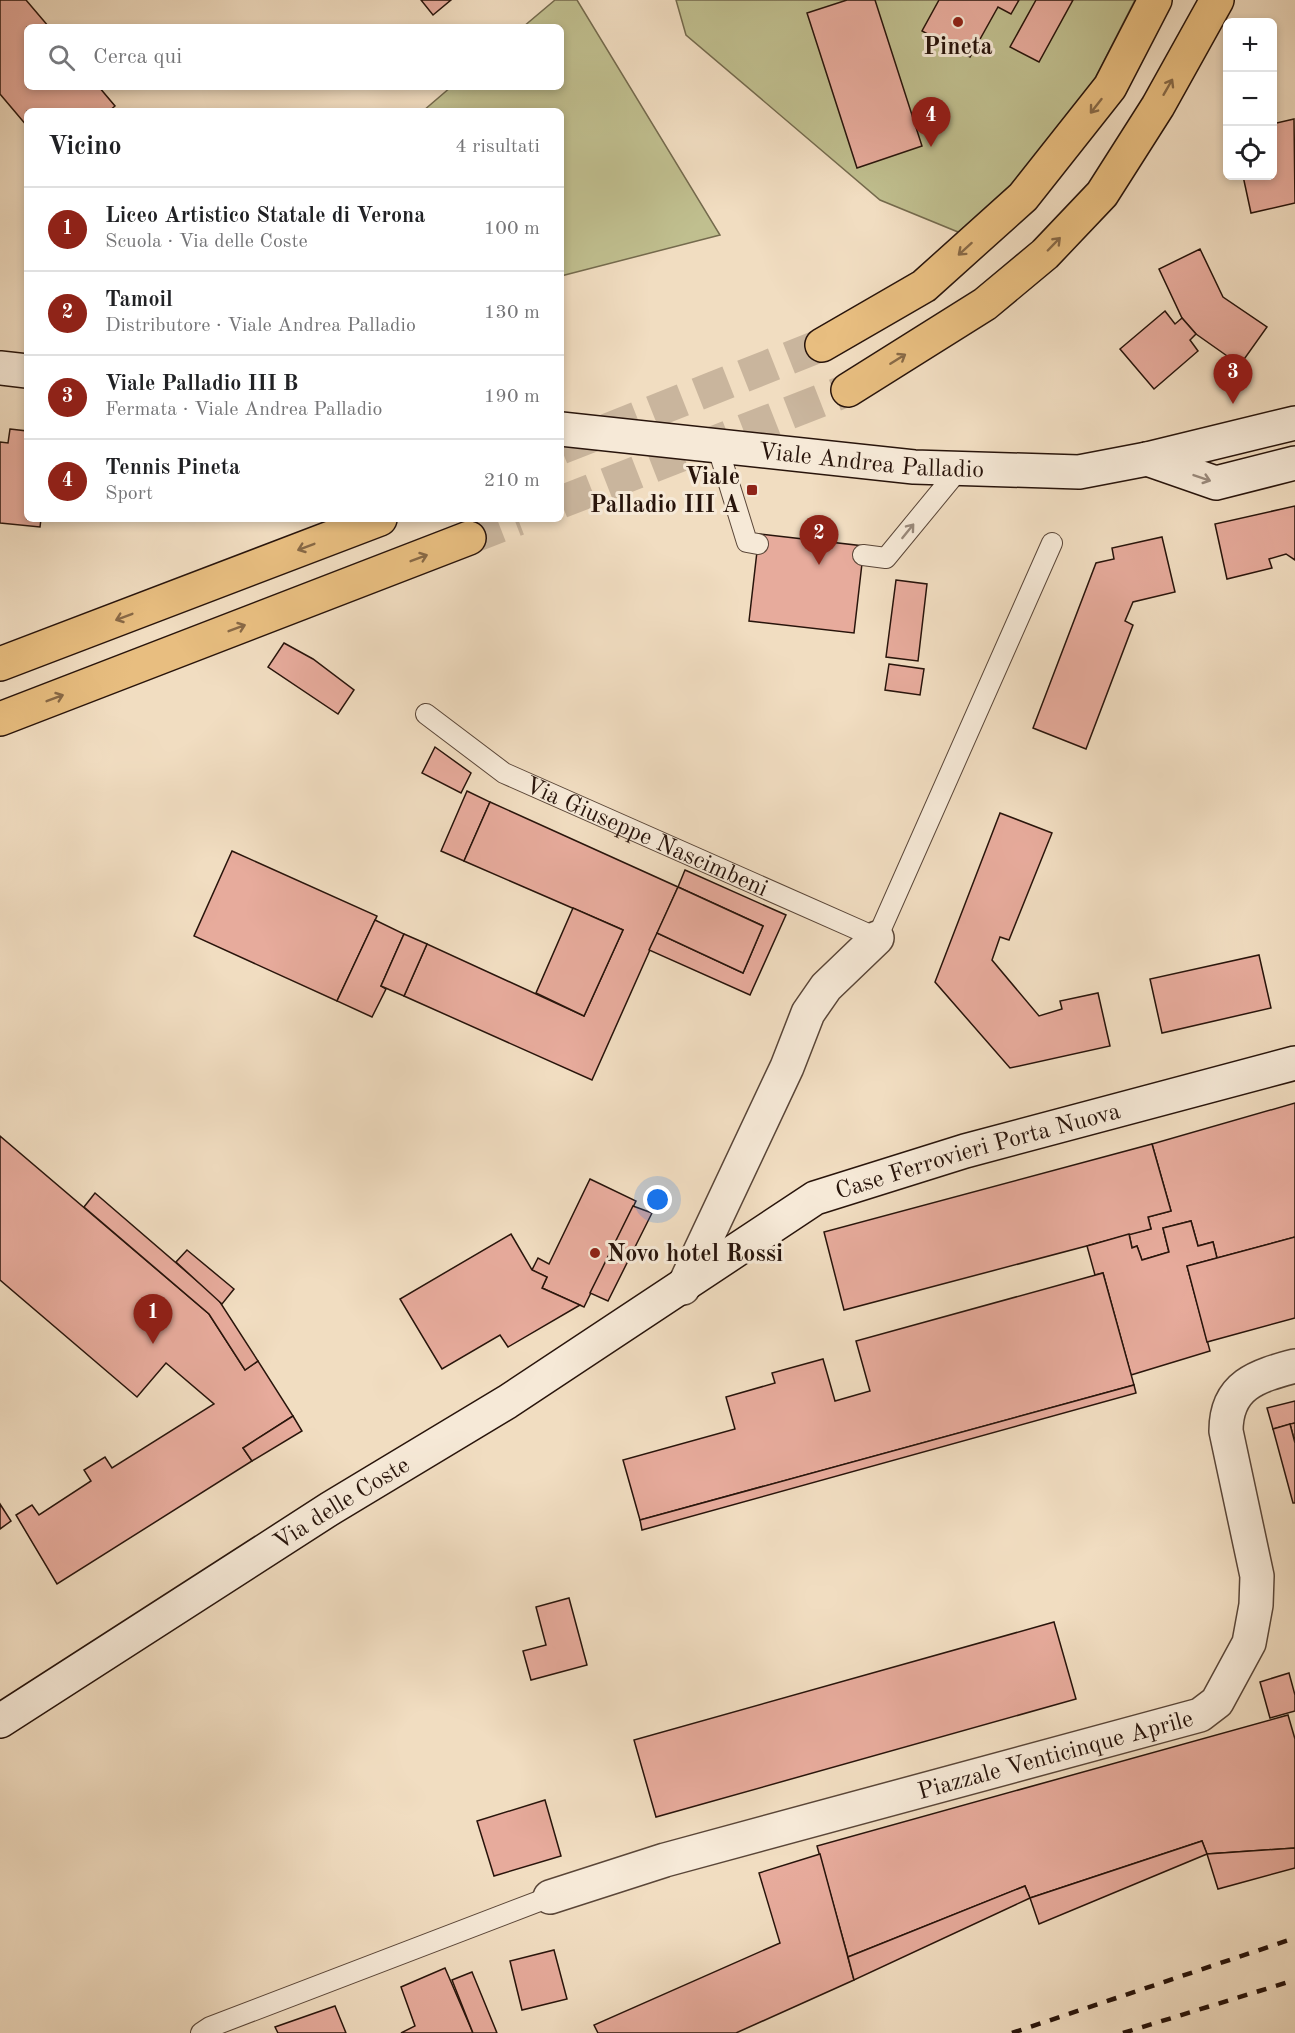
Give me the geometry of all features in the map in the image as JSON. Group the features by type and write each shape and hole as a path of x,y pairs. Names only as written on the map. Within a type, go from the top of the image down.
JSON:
{"highway":[{"path":"822,345 924,286 1023,197 1110,87 1155,0"},
{"path":"848,390 985,304 1045,254 1102,194 1158,106 1217,0"},
{"path":"0,664 372,522"},
{"path":"0,719 469,538"}],"street":[{"path":"0,368 24,371"},
{"name":"Viale Andrea Palladio","path":"564,429 914,467 1079,472 1147,459 1295,423"},
{"path":"1147,459 1216,483 1295,463"},
{"path":"683,1288 787,1066 808,1013 826,987 877,938"},
{"name":"Case Ferrovieri Porta Nuova","path":"683,1288 815,1198 965,1151 1295,1063"},
{"name":"Via delle Coste","path":"0,1721 331,1508 507,1402 683,1288"},
{"name":"Piazzale Venticinque Aprile","path":"550,1897 665,1860 1200,1714 1217,1702 1249,1644 1257,1605 1257,1576 1226,1431 1226,1413 1242,1386 1260,1375 1295,1366"}],"lane":[{"path":"717,445 747,542 758,544"},
{"path":"863,555 886,558 960,468"},
{"path":"877,938 1052,543"},
{"name":"Via Giuseppe Nascimbeni","path":"426,714 504,773 877,938"},
{"path":"201,2033 210,2027 550,1897"}],"shaded area":[{"path":"555,0 577,0 720,235 564,275 564,108 426,108 448,90 564,90 564,24 527,24"},
{"path":"676,0 1135,0 1086,96 1000,198 963,234 880,200 686,35"}],"building":[{"path":"0,0 26,0 46,24 24,24 24,90 102,90 115,106 113,108 24,108 24,122 0,94"},
{"path":"421,0 451,0 433,15"},
{"path":"847,0 875,0 922,146 857,168 807,13"},
{"name":"Pineta","path":"939,0 1019,0 1011,14 998,7 970,57 922,31"},
{"path":"1036,0 1073,0 1039,62 1010,47"},
{"path":"1294,119 1295,203 1251,213 1244,180 1277,180 1277,123"},
{"path":"1200,249 1223,297 1267,327 1240,365 1196,334 1182,318 1159,269"},
{"path":"1165,311 1175,324 1182,318 1196,334 1190,340 1198,351 1154,389 1120,349"},
{"path":"10,429 24,431 24,522 41,522 40,527 0,523 0,442 8,443"},
{"path":"1295,506 1295,560 1286,554 1269,559 1272,568 1227,579 1215,524"},
{"path":"759,534 864,546 854,633 749,621"},
{"path":"1162,537 1175,592 1133,602 1125,621 1133,625 1086,749 1033,728 1096,563 1114,559 1112,548"},
{"path":"896,580 927,584 918,661 886,657"},
{"path":"284,643 313,659 354,690 338,714 268,667"},
{"path":"889,664 924,669 920,695 885,690"},
{"path":"435,747 471,773 461,793 422,773"},
{"path":"467,791 490,802 464,861 441,851"},
{"path":"490,802 678,887 592,1080 404,996 427,944 584,1016 623,930 464,861"},
{"path":"1000,813 1052,833 1009,940 1000,937 992,960 1039,1016 1062,1009 1060,1001 1098,993 1110,1046 1010,1068 935,982"},
{"path":"232,851 377,916 337,1001 194,936"},
{"path":"685,870 786,915 750,995 649,950 657,933 743,973 763,926 678,887"},
{"path":"678,887 763,926 743,973 657,933"},
{"path":"573,908 623,930 584,1016 536,993"},
{"path":"375,920 404,934 381,986 386,989 372,1017 337,1001"},
{"path":"404,934 427,944 404,996 381,986"},
{"path":"1259,955 1271,1008 1162,1033 1150,979"},
{"path":"1295,1103 1295,1237 1217,1258 1213,1242 1198,1246 1191,1221 1163,1228 1169,1252 1142,1260 1137,1246 1132,1248 1129,1234 1151,1229 1148,1217 1171,1211 1152,1144"},
{"path":"0,1136 209,1314 245,1370 258,1361 293,1416 243,1448 252,1461 57,1584 16,1515 32,1505 39,1515 91,1481 84,1470 105,1457 112,1468 214,1404 166,1363 137,1397 0,1280"},
{"path":"1152,1144 1171,1211 1148,1217 1151,1229 844,1310 824,1232"},
{"path":"590,1179 636,1201 584,1307 542,1288 547,1277 532,1270 538,1258 549,1264"},
{"path":"95,1193 218,1299 258,1361 245,1370 209,1314 84,1207"},
{"path":"633,1206 652,1213 608,1301 590,1293"},
{"path":"1191,1221 1198,1246 1213,1242 1217,1258 1187,1266 1210,1351 1131,1375 1103,1273 1095,1275 1087,1246 1129,1234 1132,1248 1137,1246 1142,1260 1169,1252 1163,1228"},
{"path":"511,1234 532,1270 547,1277 542,1288 580,1305 508,1347 500,1335 442,1369 400,1299"},
{"path":"1295,1237 1295,1318 1207,1342 1187,1266"},
{"path":"187,1250 234,1289 222,1304 176,1262"},
{"path":"1103,1273 1134,1385 640,1520 623,1460 735,1429 726,1397 775,1383 772,1373 823,1359 835,1401 870,1391 856,1341"},
{"path":"1134,1385 1136,1393 642,1530 640,1520"},
{"path":"1295,1401 1295,1423 1273,1429 1267,1408"},
{"path":"293,1416 302,1431 252,1461 243,1448"},
{"path":"1295,1423 1295,1443 1290,1424"},
{"path":"1290,1424 1295,1443 1295,1503 1293,1503 1273,1429"},
{"path":"0,1504 11,1521 0,1529"},
{"path":"569,1598 587,1665 531,1680 523,1651 546,1645 536,1607"},
{"path":"1054,1622 1076,1699 656,1817 634,1740"},
{"path":"1289,1673 1295,1695 1295,1711 1270,1718 1260,1682"},
{"path":"1288,1715 1295,1739 1295,1848 1207,1854 1202,1841 1030,1898 1025,1886 848,1957 817,1846"},
{"path":"545,1800 561,1856 494,1876 477,1821"},
{"path":"1202,1841 1207,1854 1039,1924 1030,1898"},
{"path":"1295,1848 1295,1868 1218,1889 1207,1854"},
{"path":"820,1854 854,1980 736,2033 598,2033 594,2025 780,1943 759,1873"},
{"path":"1025,1886 1030,1898 854,1980 848,1957"},
{"path":"554,1950 567,1999 522,2010 510,1961"},
{"path":"445,1968 473,2033 401,2033 415,2026 401,1987"},
{"path":"472,1972 497,2033 473,2033 452,1980"},
{"path":"335,2006 346,2033 278,2033 275,2027"}],"tunnel":[{"path":"564,447 822,345"},
{"path":"564,501 848,390"},
{"path":"469,538 510,522"}],"railway":[{"path":"1012,2033 1295,1938"},
{"path":"1123,2033 1295,1980"}],"place":[{"name":"Pineta","path":"958,22"},
{"name":"Tennis Pineta","path":"931,147"},
{"name":"Viale Palladio III B","path":"1233,404"},
{"name":"Viale Palladio III A","path":"752,490"},
{"name":"Tamoil","path":"819,565"},
{"name":"Novo hotel Rossi","path":"595,1253"},
{"name":"Liceo Artistico Statale di Verona","path":"153,1344"}]}
